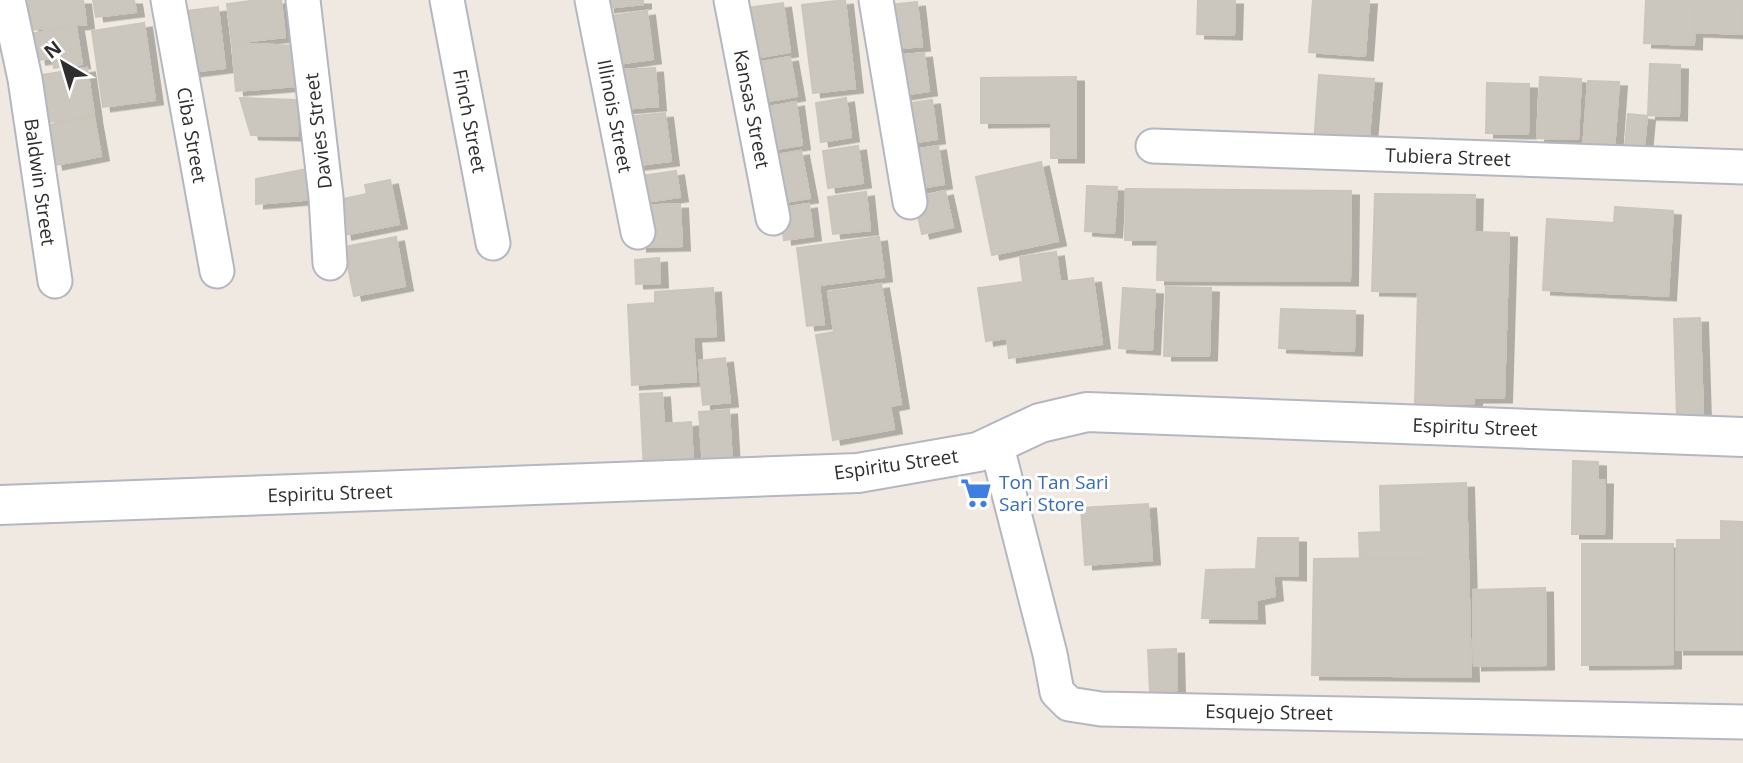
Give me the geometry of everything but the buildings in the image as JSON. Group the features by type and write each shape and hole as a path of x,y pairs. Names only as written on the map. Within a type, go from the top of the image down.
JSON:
{"street":[{"name":"Baldwin Street","path":"8,0 25,79 55,281"},
{"name":"Ciba Street","path":"168,0 217,271"},
{"name":"Davies Street","path":"303,0 326,197 330,263"},
{"name":"Finch Street","path":"447,0 493,243"},
{"name":"Illinois Street","path":"592,0 638,232"},
{"name":"Kansas Street","path":"732,0 773,218"},
{"path":"876,0 910,202"},
{"name":"Tubiera Street","path":"1153,146 1743,167"},
{"name":"Espiritu Street","path":"0,505 858,474 978,452 1041,424 1087,412 1743,437"},
{"name":"Esquejo Street","path":"996,443 1050,654 1057,692 1069,704 1101,709 1743,722"}],"place":[{"name":"Ton Tan Sari Sari Store","path":"976,493"}]}
